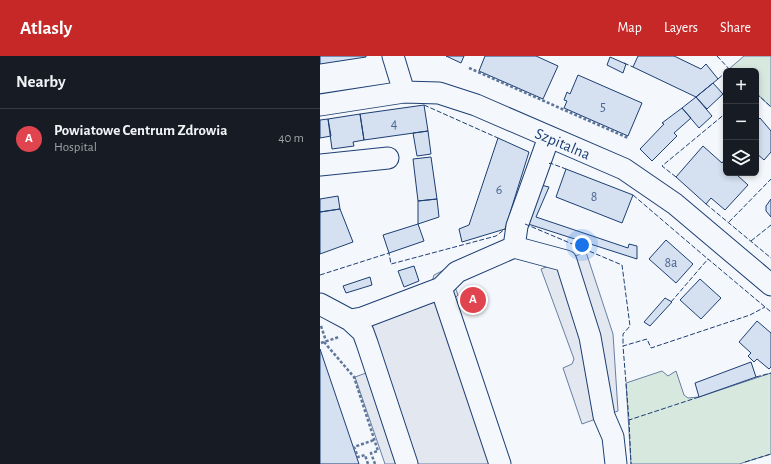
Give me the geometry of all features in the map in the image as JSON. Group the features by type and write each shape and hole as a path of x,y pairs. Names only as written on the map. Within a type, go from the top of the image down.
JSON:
{"street":[{"path":"393,56 404,92"},
{"name":"Szpitalna","path":"320,105 404,92 439,93 457,98 624,169 674,204 771,285"},
{"path":"514,248 517,226 549,137"},
{"path":"320,165 388,158"},
{"path":"350,320 362,318 441,288 457,272 514,248 566,261 590,337 604,416 613,437 616,464"},
{"path":"441,288 500,464"},
{"path":"320,304 350,320 363,332 407,464"}],"path":[{"path":"469,68 628,138"},
{"path":"320,325 325,341 354,377 378,451 371,453 375,464"},
{"path":"368,464 365,455 358,457 354,447 374,440"}],"shaded area":[{"path":"744,56 771,56 771,107 759,96 759,68 730,68"},
{"path":"586,252 613,334 618,411 582,424 563,368 572,364 574,359 541,269"},
{"path":"448,268 458,295 454,299 509,464 385,464 355,377 369,372 355,310 432,282 434,275"},
{"path":"662,371 668,376 676,371 684,395 688,398 699,397 771,373 771,454 739,464 631,464 626,383"}],"building":[{"path":"320,56 366,56 366,57 320,64"},
{"path":"446,56 464,56 461,63"},
{"path":"485,56 536,56 558,66 543,99 479,71"},
{"path":"638,56 674,56 701,69 706,64 718,79 696,97 633,67"},
{"path":"610,57 626,64 623,73 607,65"},
{"path":"578,75 642,103 628,136 564,108 567,101 564,100 567,92 570,94"},
{"path":"713,83 723,94 707,109 696,97"},
{"path":"696,97 712,116 699,128 682,108"},
{"path":"424,105 428,131 364,140 360,114"},
{"path":"682,108 691,118 674,133 677,136 652,161 640,149 664,124 662,123"},
{"path":"360,114 364,140 353,142 354,146 332,149 328,119"},
{"path":"760,118 771,131 771,152 764,160 759,156"},
{"path":"328,119 331,136 320,138 320,120"},
{"path":"428,131 431,154 417,156 413,133"},
{"path":"498,138 529,152 505,229 462,242 459,229 469,225"},
{"path":"703,146 722,163 723,162 723,176 738,176 748,185 725,210 711,198 706,204 676,177"},
{"path":"431,157 437,199 418,201 413,159"},
{"path":"566,169 633,195 622,223 556,197"},
{"path":"541,185 549,187 536,217 628,248 629,244 637,246 637,259 525,223"},
{"path":"338,196 340,209 320,212 320,199"},
{"path":"437,199 439,217 418,224 418,201"},
{"path":"771,199 771,217 766,211 766,206"},
{"path":"340,209 353,242 320,254 320,212"},
{"path":"418,224 424,241 389,253 383,235"},
{"path":"666,240 693,264 676,283 649,259"},
{"path":"414,266 419,281 404,287 398,271"},
{"path":"370,277 372,285 346,293 343,286"},
{"path":"700,279 721,298 701,319 680,300"},
{"path":"665,298 672,302 650,326 644,322"},
{"path":"757,321 771,333 771,367 769,369 757,359 754,362 748,356 751,353 739,342"},
{"path":"320,349 359,464 320,464"},
{"path":"751,362 756,377 699,397 695,383"}],"fence":[{"path":"717,56 728,68"},
{"path":"624,63 633,67"},
{"path":"718,79 723,75"},
{"path":"759,96 771,107"},
{"path":"424,105 498,138"},
{"path":"676,177 662,166 723,115"},
{"path":"549,164 550,163 566,169"},
{"path":"729,222 771,179"},
{"path":"633,195 709,260"},
{"path":"706,204 771,258"},
{"path":"525,224 622,265 630,326 623,334 623,346"},
{"path":"751,241 771,225"},
{"path":"320,275 389,253 391,264 496,236 505,229"},
{"path":"671,302 708,259 771,312"},
{"path":"699,397 629,420 623,346 647,339 651,348 750,315 765,307"},
{"path":"756,377 771,373"},
{"path":"629,420 631,464"},
{"path":"745,462 771,454"}],"place":[{"name":"Powiatowe Centrum Zdrowia","path":"473,300"}]}
